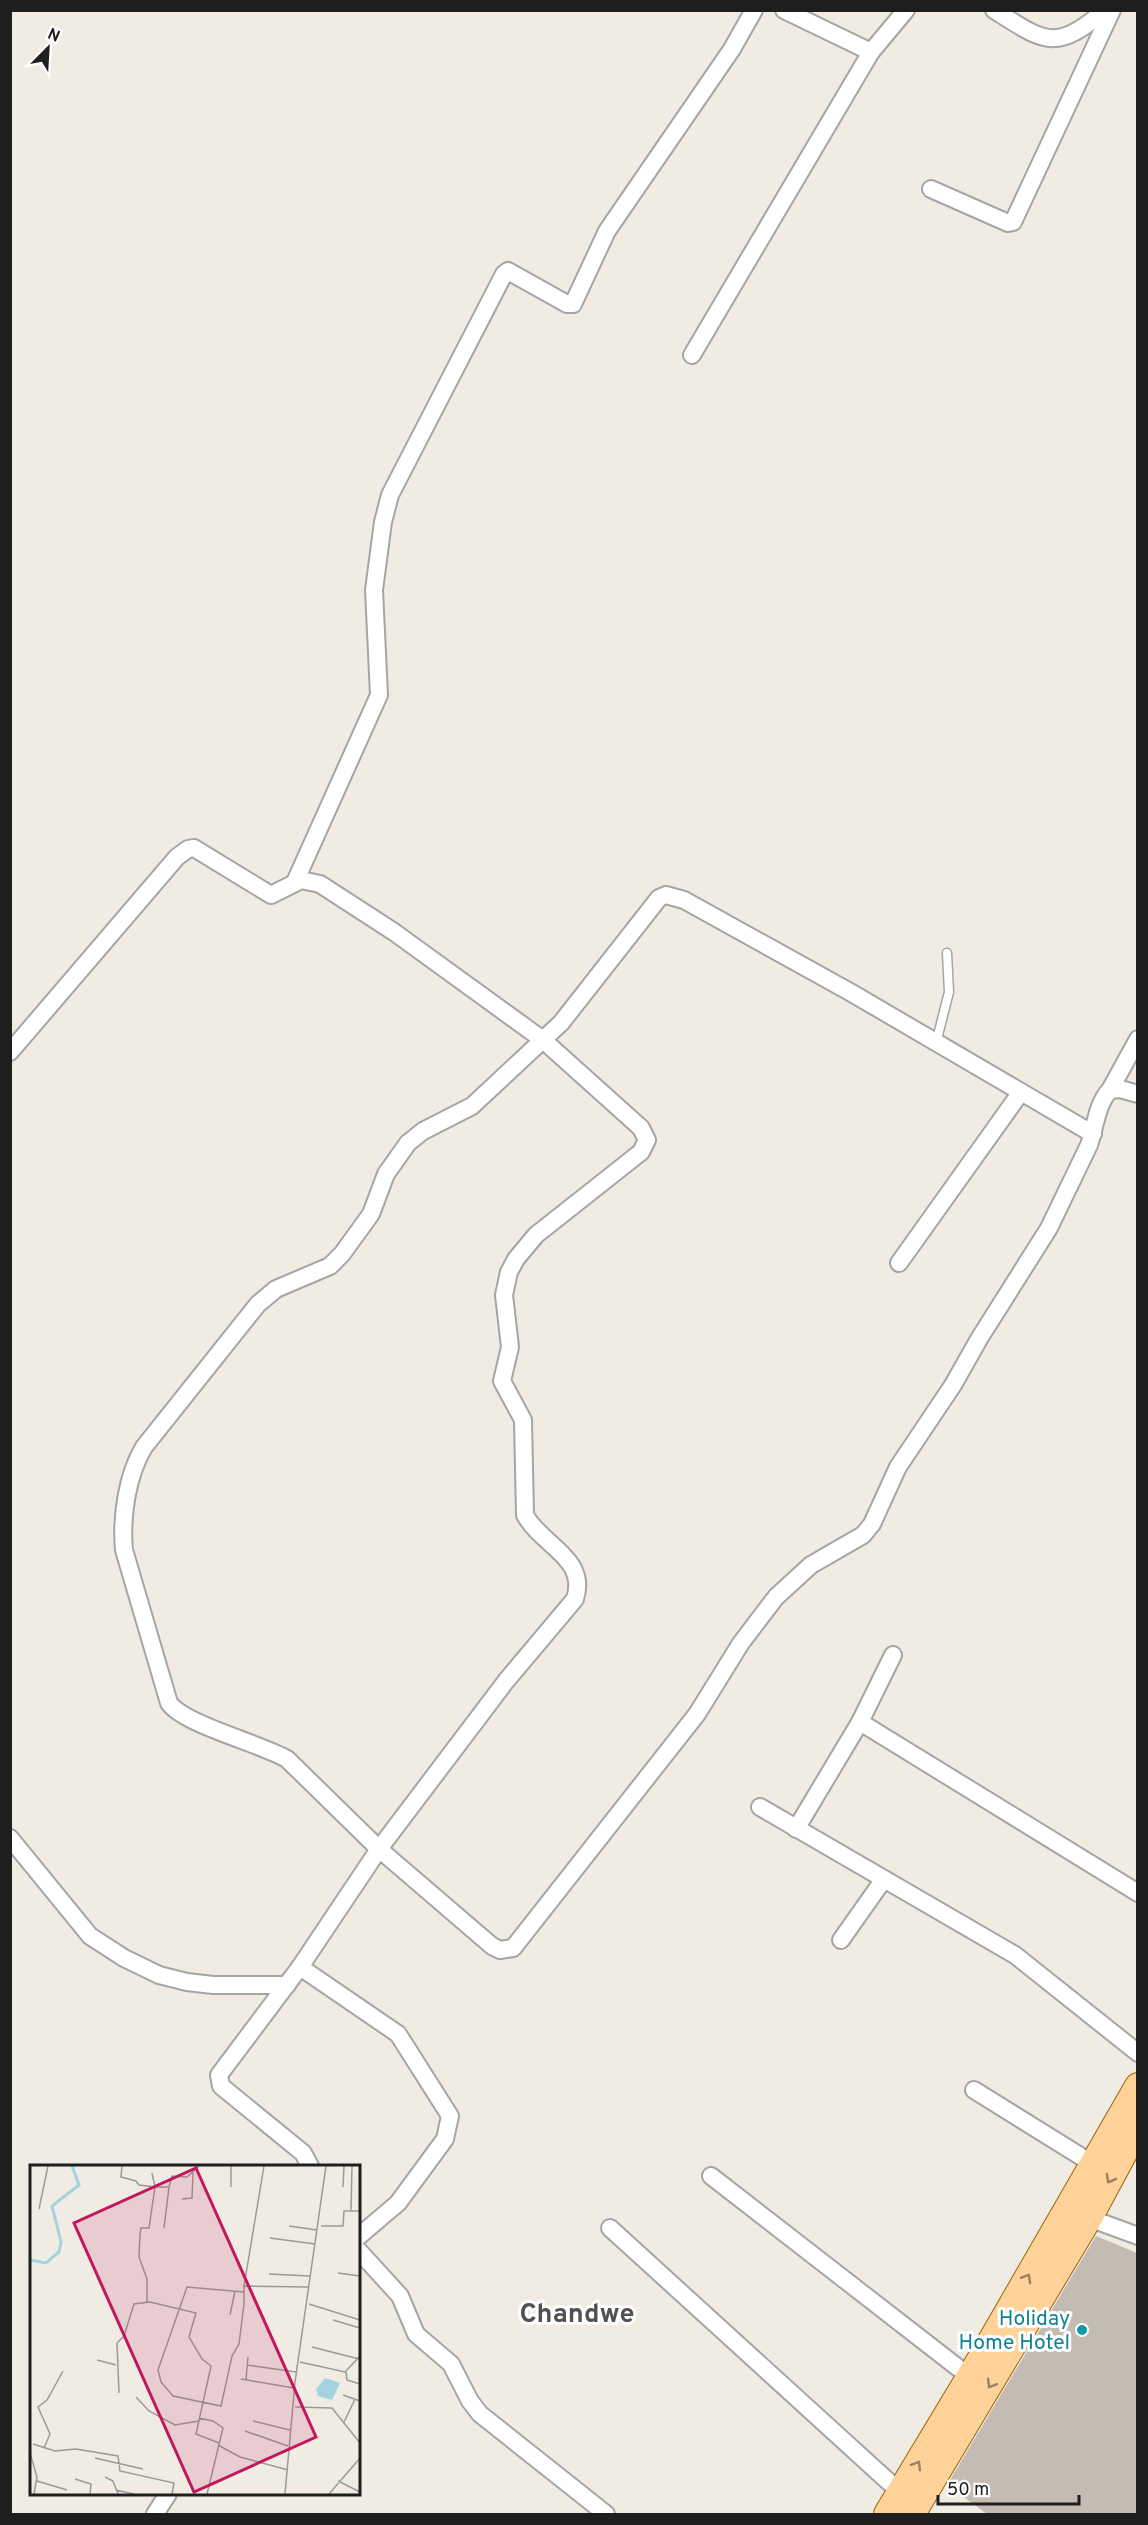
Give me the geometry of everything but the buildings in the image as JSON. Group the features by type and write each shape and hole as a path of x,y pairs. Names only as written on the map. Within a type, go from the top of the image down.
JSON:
{"main road":[{"path":"887,2514 907,2504 1009,2331 1093,2164 1137,2086"},
{"path":"907,2504 970,2377 1009,2331 1089,2218 1137,2127"}],"street":[{"path":"295,882 379,695 374,590 383,522 390,495 504,274 508,272 567,304 573,304 607,231 732,48 754,10"},
{"path":"784,10 871,52"},
{"path":"692,355 871,52 906,10"},
{"path":"994,10 1032,34 1055,40 1074,34 1105,10"},
{"path":"931,189 1008,223 1013,222 1112,10"},
{"path":"10,1052 177,857 188,849 198,849 272,896 295,882 308,879 320,884 394,932 543,1040 640,1128 647,1140 641,1152 526,1245 509,1272 504,1295 510,1347 502,1381 523,1420 525,1515 571,1563 577,1573 579,1586 575,1599 506,1681 379,1849 300,1967 219,2078 221,2086 303,2153 309,2165"},
{"path":"1093,1134 684,900 666,895 653,904 561,1023 472,1106 423,1131 408,1143 386,1174 371,1214 342,1254 330,1266 276,1289 258,1304 144,1447 134,1466 131,1479 123,1533 124,1550 169,1703 182,1714 287,1759 379,1849 492,1946 504,1951 515,1946 697,1714 741,1643 776,1597 811,1565 863,1535 872,1524 898,1467 953,1385 978,1339 1049,1228 1093,1134 1104,1096 1137,1039"},
{"path":"1110,1089 1120,1089 1137,1094"},
{"path":"899,1263 1021,1092"},
{"path":"796,1829 860,1722 893,1655"},
{"path":"860,1722 1137,1893"},
{"path":"760,1807 1015,1955 1137,2053"},
{"path":"10,1838 90,1936 124,1958 159,1975 187,1982 213,1985 287,1985"},
{"path":"841,1940 884,1880"},
{"path":"300,1967 398,2034 450,2116 448,2131 438,2148 394,2207 361,2230"},
{"path":"974,2090 1093,2164"},
{"path":"711,2176 970,2377"},
{"path":"1089,2218 1137,2236"},
{"path":"610,2228 907,2504"},
{"path":"360,2252 400,2296 416,2334 451,2364 470,2401 480,2414 606,2514"},
{"path":"155,2514 167,2495"}],"lane":[{"path":"936,1043 949,992 947,953"}],"place":[{"name":"Holiday Home Hotel","path":"1082,2330"}],"district":[{"name":"Chandwe","path":"577,2313"}]}
